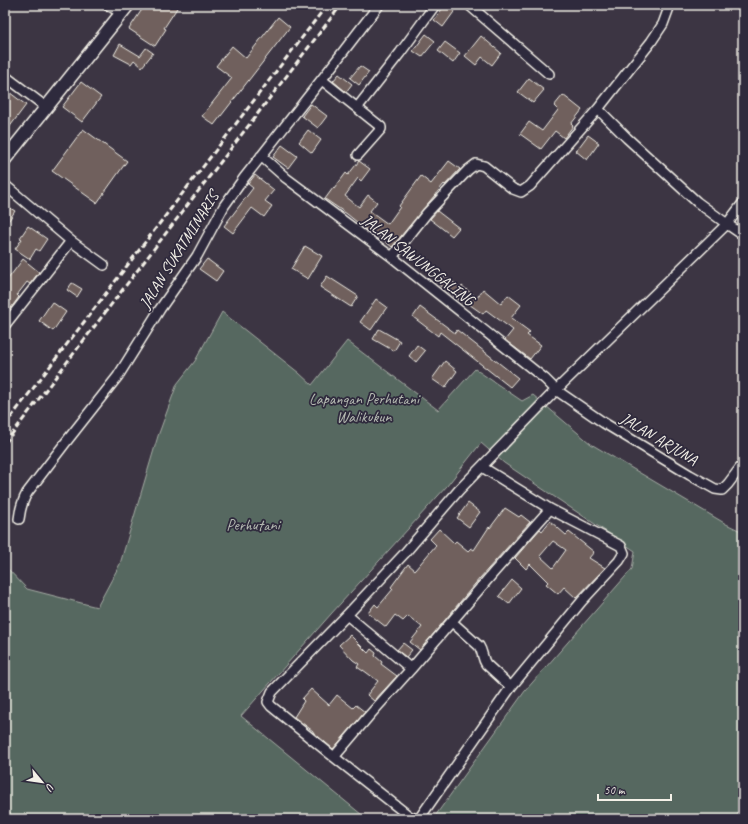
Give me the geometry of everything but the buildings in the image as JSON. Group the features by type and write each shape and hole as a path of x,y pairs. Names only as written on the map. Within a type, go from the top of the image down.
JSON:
{"main road":[{"path":"5,159 124,9"}],"street":[{"path":"108,5 124,9"},
{"name":"JALAN SUKATMINARIS","path":"19,519 22,502 27,493 118,376 160,309 197,256 224,206 244,178 322,80 379,5"},
{"path":"357,108 435,5"},
{"path":"469,5 549,74"},
{"path":"392,257 427,213 468,170 476,164 484,166 513,189 521,192 530,186 598,109 651,42 663,24 670,5"},
{"path":"5,76 46,107"},
{"path":"322,80 381,127 381,129 358,155"},
{"path":"598,109 627,138 697,202 743,235"},
{"name":"JALAN SAWUNGGALING","path":"261,156 286,178 392,257 545,379 556,390"},
{"path":"5,185 71,241 104,265"},
{"path":"482,467 550,509 621,546 624,553 619,561 582,600 511,687 421,816 414,818 409,816 271,706 268,702 272,692 404,554 459,490 556,390 727,224 743,203"},
{"path":"5,324 71,241"},
{"name":"JALAN ARJUNA","path":"556,390 604,423 715,490 722,490 743,464"},
{"path":"334,757 550,509"},
{"path":"347,615 411,669"},
{"path":"452,622 479,646 482,650 483,660 486,664 511,687"}],"green space":[{"path":"222,312 312,385 347,341 438,410 475,369 522,401 533,395 591,444 726,524 743,532 743,819 433,819 525,691 632,569 635,551 504,463 481,443 447,486 241,716 367,819 5,819 5,566 27,589 97,607 120,564 158,436 177,384 195,361"}],"railway":[{"path":"5,425 327,5"},
{"path":"5,443 341,5"}],"park label":[{"name":"Lapangan Perhutani Walikukun","path":"364,408"},
{"name":"Perhutani","path":"253,525"}]}
